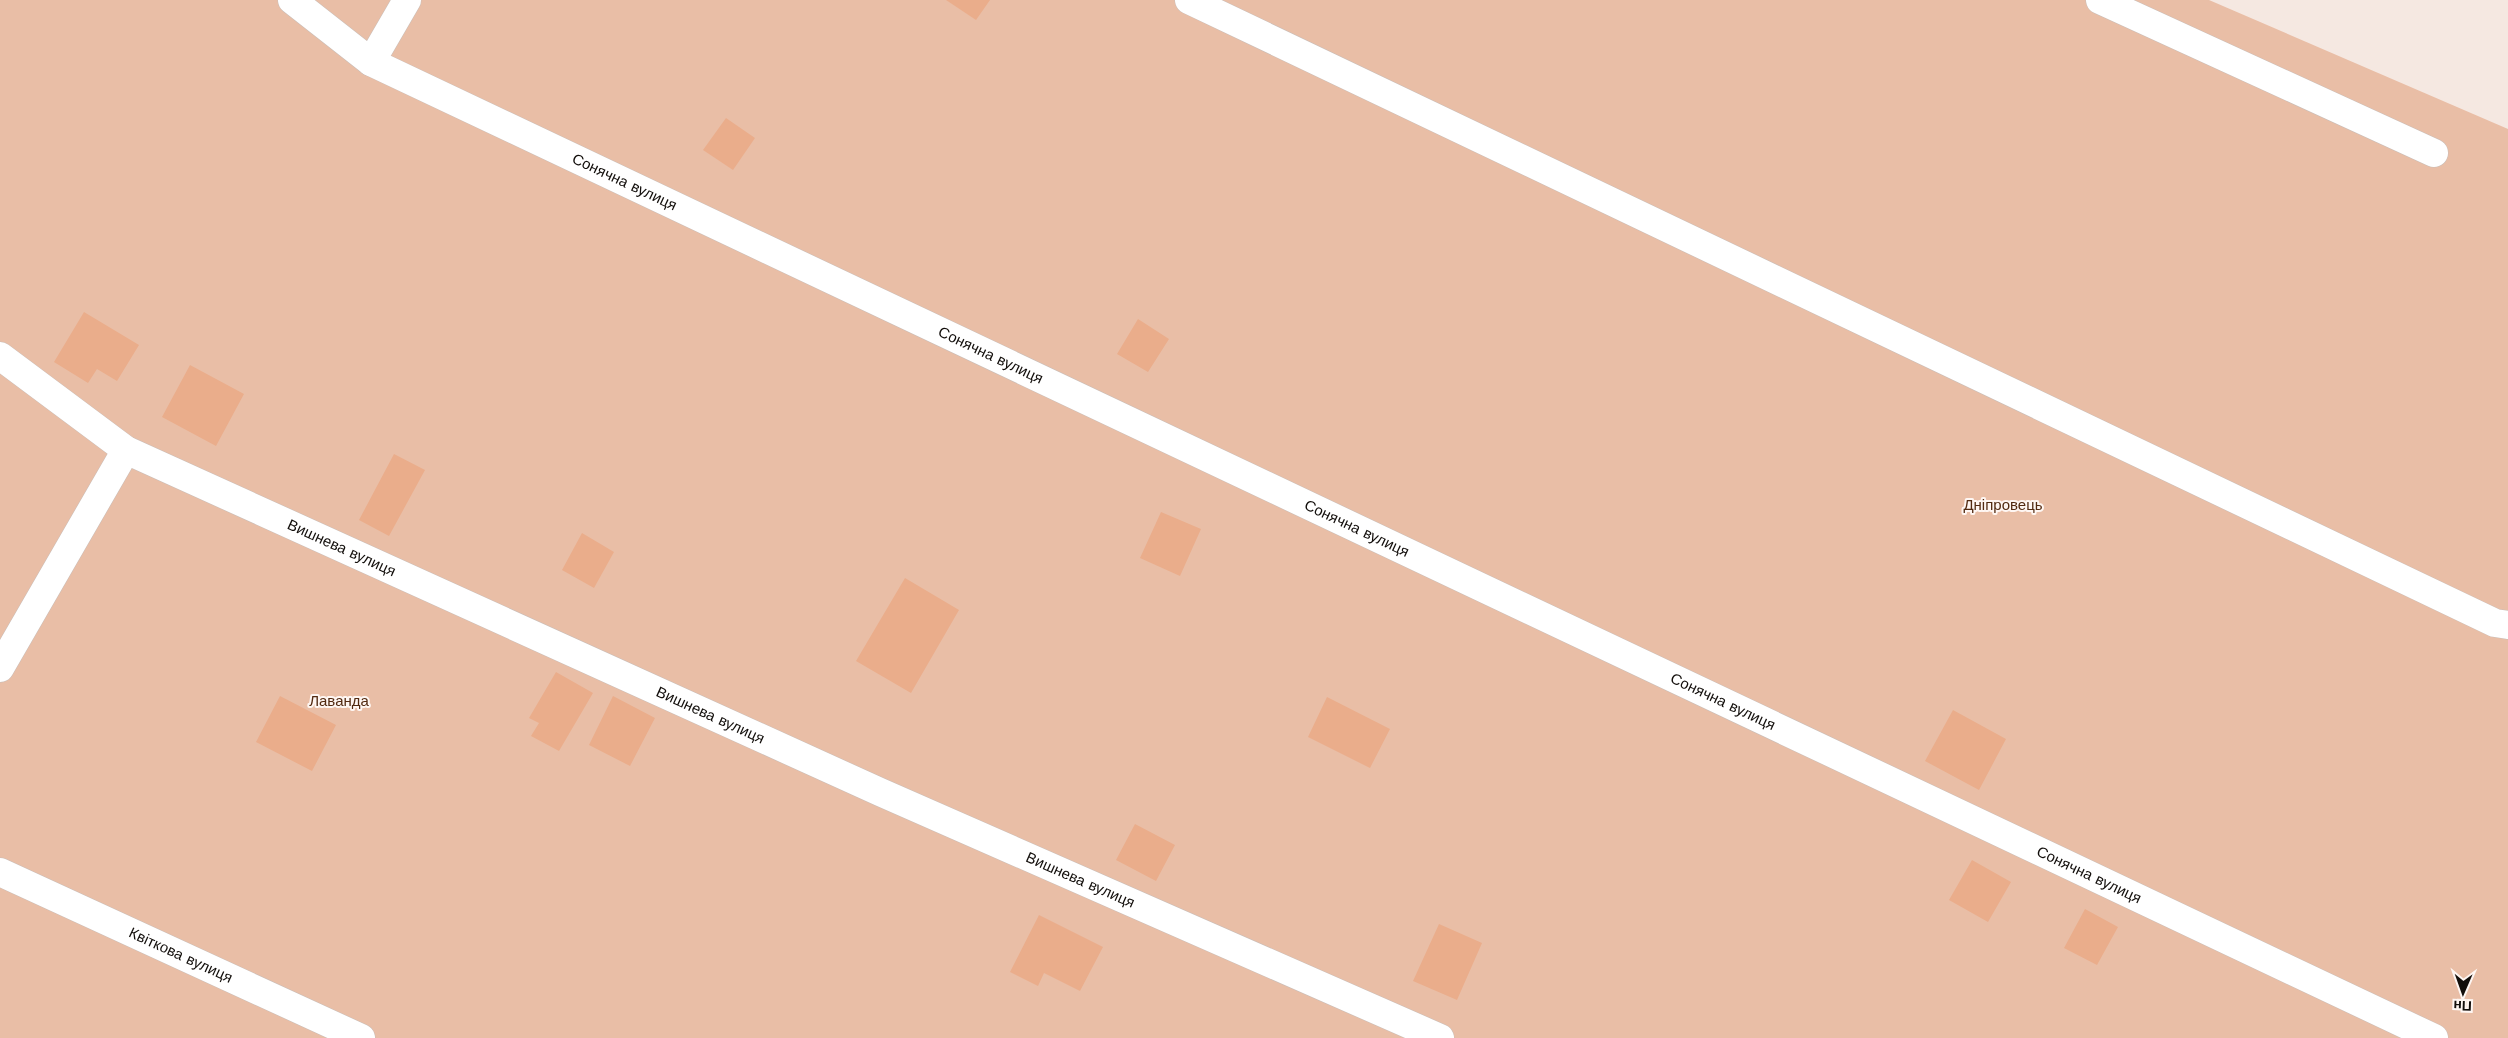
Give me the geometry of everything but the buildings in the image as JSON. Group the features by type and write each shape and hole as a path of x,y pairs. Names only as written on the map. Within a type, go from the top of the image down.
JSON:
{"street":[{"name":"Сонячна вулиця","path":"292,0 371,62 2434,1038"},
{"path":"371,62 407,0"},
{"path":"1190,0 2495,623 2508,625"},
{"path":"2100,0 2434,153"},
{"name":"Вишнева вулиця","path":"0,356 126,450 880,792 1440,1038"},
{"path":"0,668 126,450"},
{"name":"Квіткова вулиця","path":"0,872 361,1038"}],"green space":[{"name":"Дніпровець","path":"0,0 2209,0 2508,129 2508,1038 0,1038"}],"park label":[{"name":"Лаванда","path":"339,701"}]}
